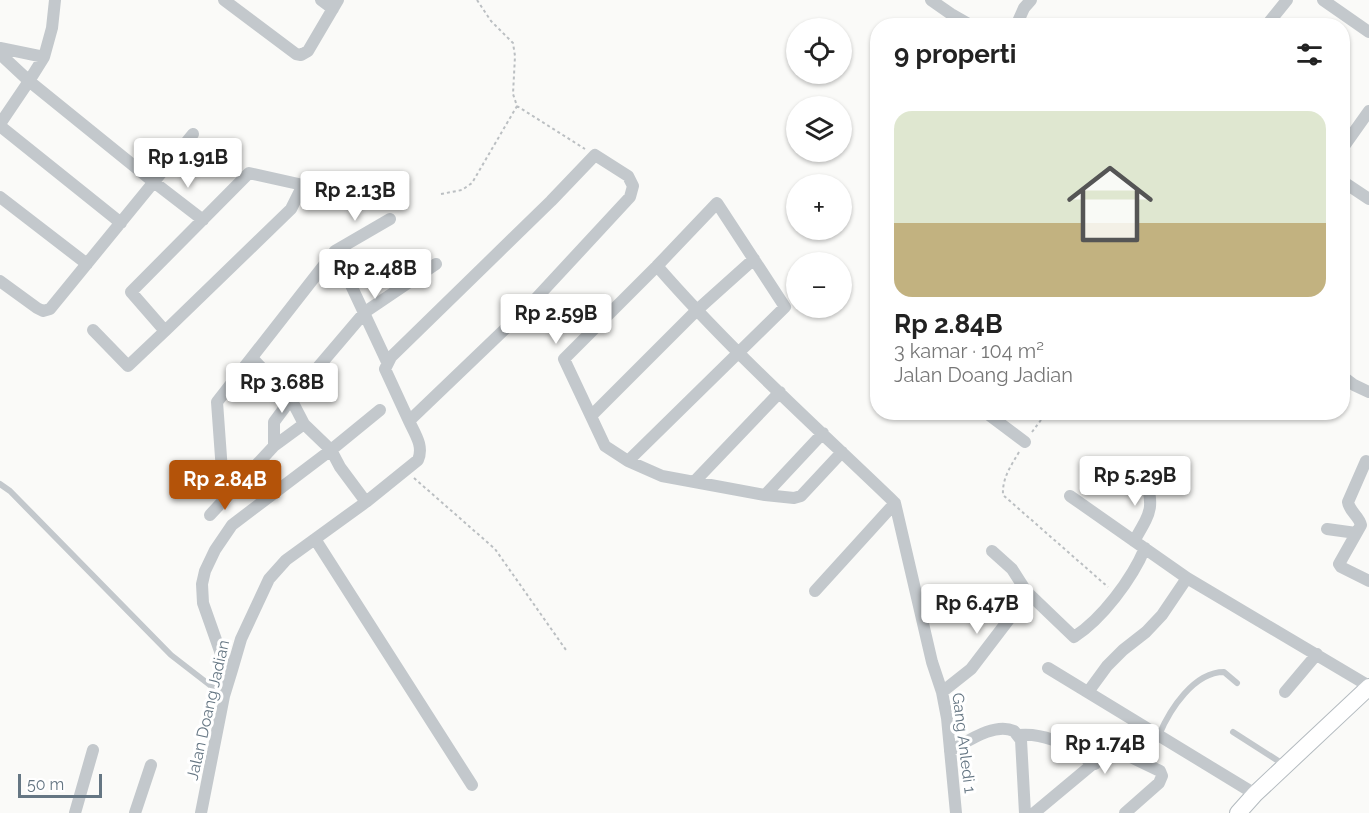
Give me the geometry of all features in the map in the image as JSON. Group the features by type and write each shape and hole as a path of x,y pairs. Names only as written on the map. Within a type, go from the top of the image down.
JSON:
{"street":[{"path":"55,0 52,28 44,57 0,125 121,223"},
{"path":"224,0 296,54 301,55 308,51 335,4 321,0"},
{"path":"931,0 958,18"},
{"path":"1020,18 1031,0"},
{"path":"1272,18 1287,0"},
{"path":"1323,0 1349,18"},
{"path":"1350,19 1369,32"},
{"path":"0,48 44,57"},
{"path":"0,54 29,81 203,219"},
{"path":"1350,138 1369,111"},
{"path":"0,281 37,308 46,311 53,306 194,134"},
{"path":"387,362 595,155 628,176 633,186 630,197 529,306 409,421"},
{"path":"165,331 131,292 249,174 321,189"},
{"path":"93,330 128,366 291,209 303,185"},
{"path":"1350,186 1369,199"},
{"path":"0,197 87,264"},
{"path":"628,461 785,307 717,203 564,359 605,446 628,461 662,476 765,495 794,498 801,496 842,452"},
{"path":"225,499 217,402 335,251 390,219"},
{"name":"Jalan Doang Jadian","path":"201,813 224,696 241,639 269,579 286,560 366,502 418,460 421,450 387,375 385,369 387,362 335,251"},
{"path":"591,416 696,311 754,259"},
{"path":"274,446 274,422 365,312 436,264"},
{"path":"657,266 696,311 895,503 814,591"},
{"path":"252,358 291,399 304,424 331,450 340,468 366,502"},
{"path":"1350,382 1369,392"},
{"path":"694,482 780,392"},
{"path":"232,670 221,654 203,603 202,584 214,550 232,525 380,410"},
{"path":"996,420 1025,442"},
{"path":"210,515 274,446 304,424"},
{"path":"765,495 823,433"},
{"path":"1366,460 1348,502 1349,507 1361,522 1339,564 1369,581"},
{"path":"992,551 1012,569 1026,591 1074,637 1084,631 1132,575 1151,504 1145,474"},
{"path":"1070,496 1187,578 1369,687 1285,765 1238,813"},
{"name":"Gang Anledi 1","path":"895,503 932,662 942,692 956,813"},
{"path":"1327,529 1356,533"},
{"path":"315,540 472,785"},
{"path":"1088,692 1107,666 1162,615 1187,578"},
{"path":"942,692 971,669 1013,614 1026,591"},
{"path":"1286,692 1317,654"},
{"path":"1048,668 1255,794"},
{"path":"950,751 1000,728 1009,728 1018,735 1021,740 1026,813"},
{"path":"1018,735 1039,734 1095,764"},
{"path":"1034,813 1112,748 1160,771 1162,776 1159,783 1125,813"},
{"path":"75,813 93,750"},
{"path":"135,813 152,765"}],"lane":[{"path":"0,484 10,490 171,655 224,696"},
{"path":"1159,735 1168,716 1202,678 1224,672 1237,683"},
{"path":"1233,732 1285,765"}],"path":[{"path":"477,0 491,21 513,44 515,56 513,94 518,106 595,155"},
{"path":"441,194 462,190 472,183 518,106"},
{"path":"1041,420 1006,474 1002,486 1004,495 1117,594"},
{"path":"413,478 495,549 566,650"}]}
